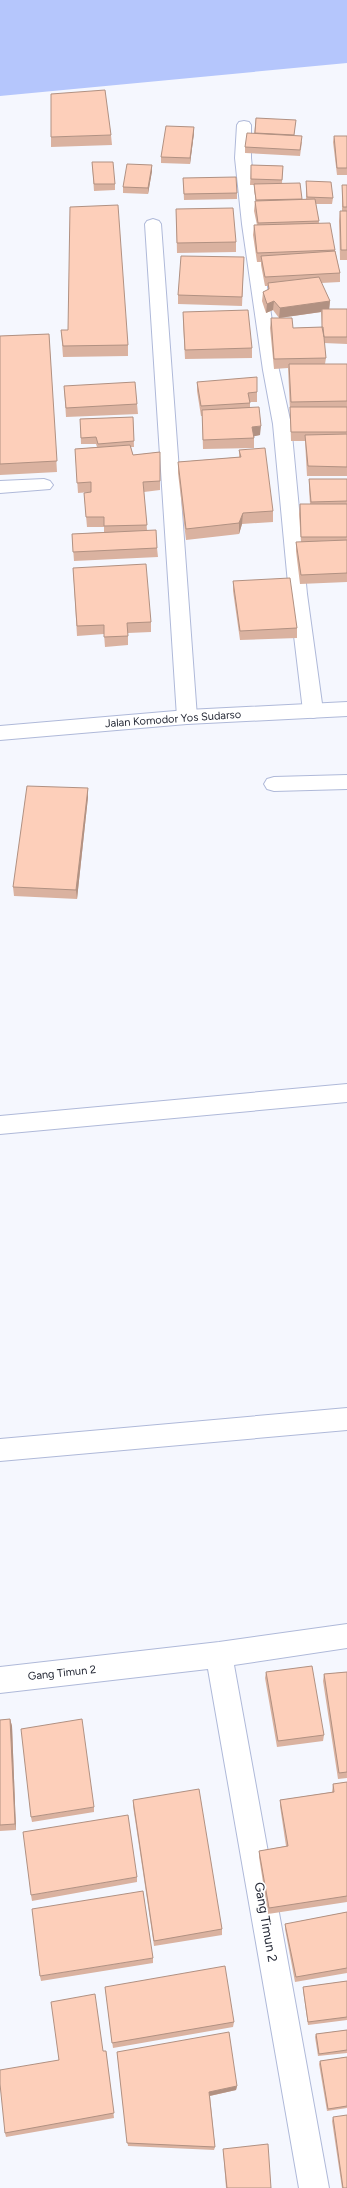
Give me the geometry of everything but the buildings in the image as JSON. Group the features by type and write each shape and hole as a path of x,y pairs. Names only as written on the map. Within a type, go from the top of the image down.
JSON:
{"street":[{"path":"244,124 243,158 250,224 271,370 282,424 298,594 313,711"},
{"path":"153,224 187,717"},
{"path":"0,487 44,484"},
{"name":"Jalan Komodor Yos Sudarso","path":"0,733 187,717 347,709"},
{"path":"274,784 347,782"},
{"path":"0,1125 347,1093"},
{"path":"0,1450 347,1419"},
{"name":"Gang Timun 2","path":"0,1680 219,1656 347,1636"},
{"name":"Gang Timun 2","path":"219,1656 314,2188"}],"water":[{"path":"0,0 347,0 347,63 0,96"}]}
